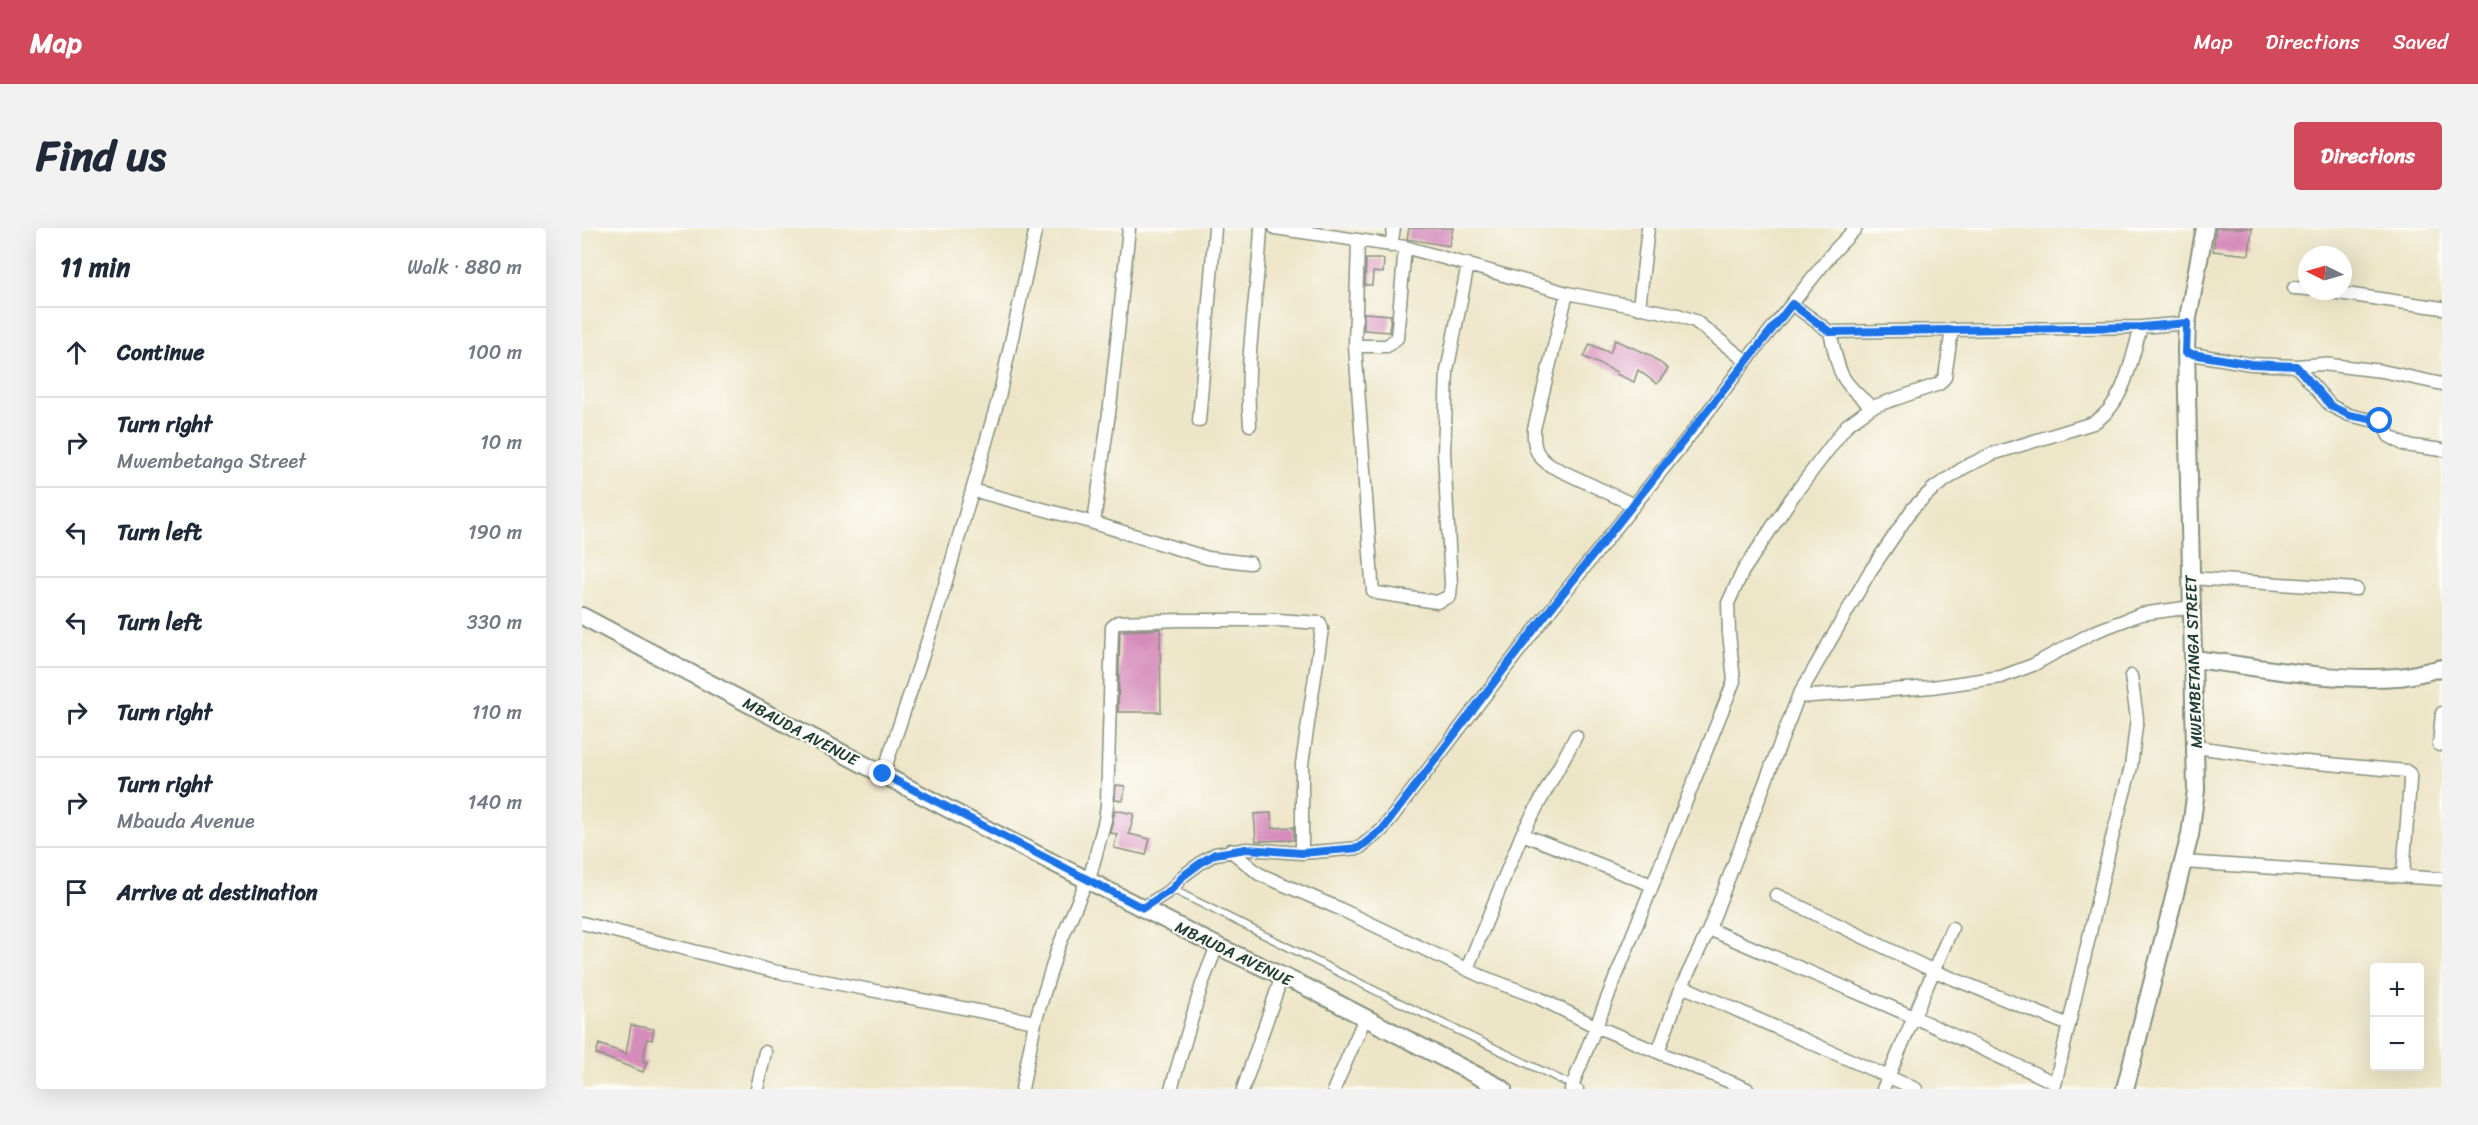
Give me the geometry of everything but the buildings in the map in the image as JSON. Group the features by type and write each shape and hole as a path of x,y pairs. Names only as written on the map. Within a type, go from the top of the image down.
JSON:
{"street":[{"path":"883,774 936,616 999,397 1036,228"},
{"path":"1094,523 1108,421 1129,228"},
{"path":"1199,421 1215,228"},
{"path":"1250,425 1247,396 1261,228"},
{"path":"1276,228 1405,248 1567,293 1639,309 1662,311 1695,321 1746,361"},
{"path":"1391,246 1394,228"},
{"path":"1639,309 1648,228"},
{"path":"1143,908 1172,889 1183,876 1215,854 1246,849 1302,853 1359,848 1382,830 1540,622 1834,251 1856,228"},
{"name":"MWEMBETANGA STREET","path":"2125,1089 2190,835 2196,790 2186,353 2187,323 2205,228"},
{"path":"1358,240 1355,346 1373,591 1377,593 1437,602 1450,596 1444,453 1447,371 1468,264"},
{"path":"1355,346 1387,346 1397,338 1405,248"},
{"path":"2294,288 2298,288"},
{"path":"1567,293 1534,429 1535,450 1541,459 1551,466 1634,506"},
{"path":"2352,295 2442,308"},
{"path":"1792,304 1830,332 2141,327 2187,323"},
{"path":"1658,1052 1682,986 1709,928 1798,697 1869,573 1913,508 1934,488 1965,467 1992,454 2093,423 2104,417 2119,395 2141,327"},
{"path":"1575,1088 1595,1026 1734,681 1728,603 1743,571 1793,496 1847,425 1872,407 1939,384 1945,377 1952,329"},
{"path":"1830,332 1839,372 1845,383 1872,407"},
{"path":"2186,353 2251,364 2296,366 2322,363 2382,371 2442,384"},
{"path":"2296,366 2331,406 2349,415 2384,423 2390,436 2404,445 2442,450"},
{"path":"972,490 1094,523 1208,558 1250,563"},
{"path":"2191,578 2356,589"},
{"path":"1798,697 1932,687 2001,677 2032,665 2094,632 2141,614 2192,607"},
{"name":"MBAUDA AVENUE","path":"582,616 1143,908 1365,1018 1498,1088"},
{"path":"1022,1089 1035,1022 1058,948 1086,882 1089,880 1106,813 1110,634 1112,627 1118,622 1254,620 1320,623 1322,629 1302,764 1302,853"},
{"path":"2194,659 2329,675 2376,677 2398,677 2442,668"},
{"path":"1709,928 1914,1017 2055,1086 2111,842 2131,767 2138,718 2131,676"},
{"path":"2439,745 2442,713"},
{"path":"1467,969 1522,834 1576,736"},
{"path":"2196,747 2295,761 2406,771 2410,774 2410,781 2403,875"},
{"path":"1522,834 1652,885"},
{"path":"1230,850 1259,874 1338,908 1467,969 1537,997 1595,1026 1747,1089"},
{"path":"2183,862 2442,879"},
{"path":"1776,895 1934,971 2069,1025"},
{"path":"582,923 773,970 1035,1022"},
{"path":"1886,1083 1952,928"},
{"path":"1171,1089 1202,984 1217,946"},
{"path":"1243,1089 1282,976"},
{"path":"1682,986 1886,1083 1916,1089"},
{"path":"1334,1089 1365,1018"},
{"path":"757,1089 765,1052"}],"lane":[{"path":"1172,889 1575,1088"}],"route":[{"path":"883,774 1143,908 1172,889 1183,876 1215,854 1246,849 1302,853 1359,848 1371,841 1382,830 1475,711 1540,622 1792,304 1830,332 2141,327 2187,323 2186,353 2251,364 2296,366 2331,406 2349,415 2380,421"}]}
